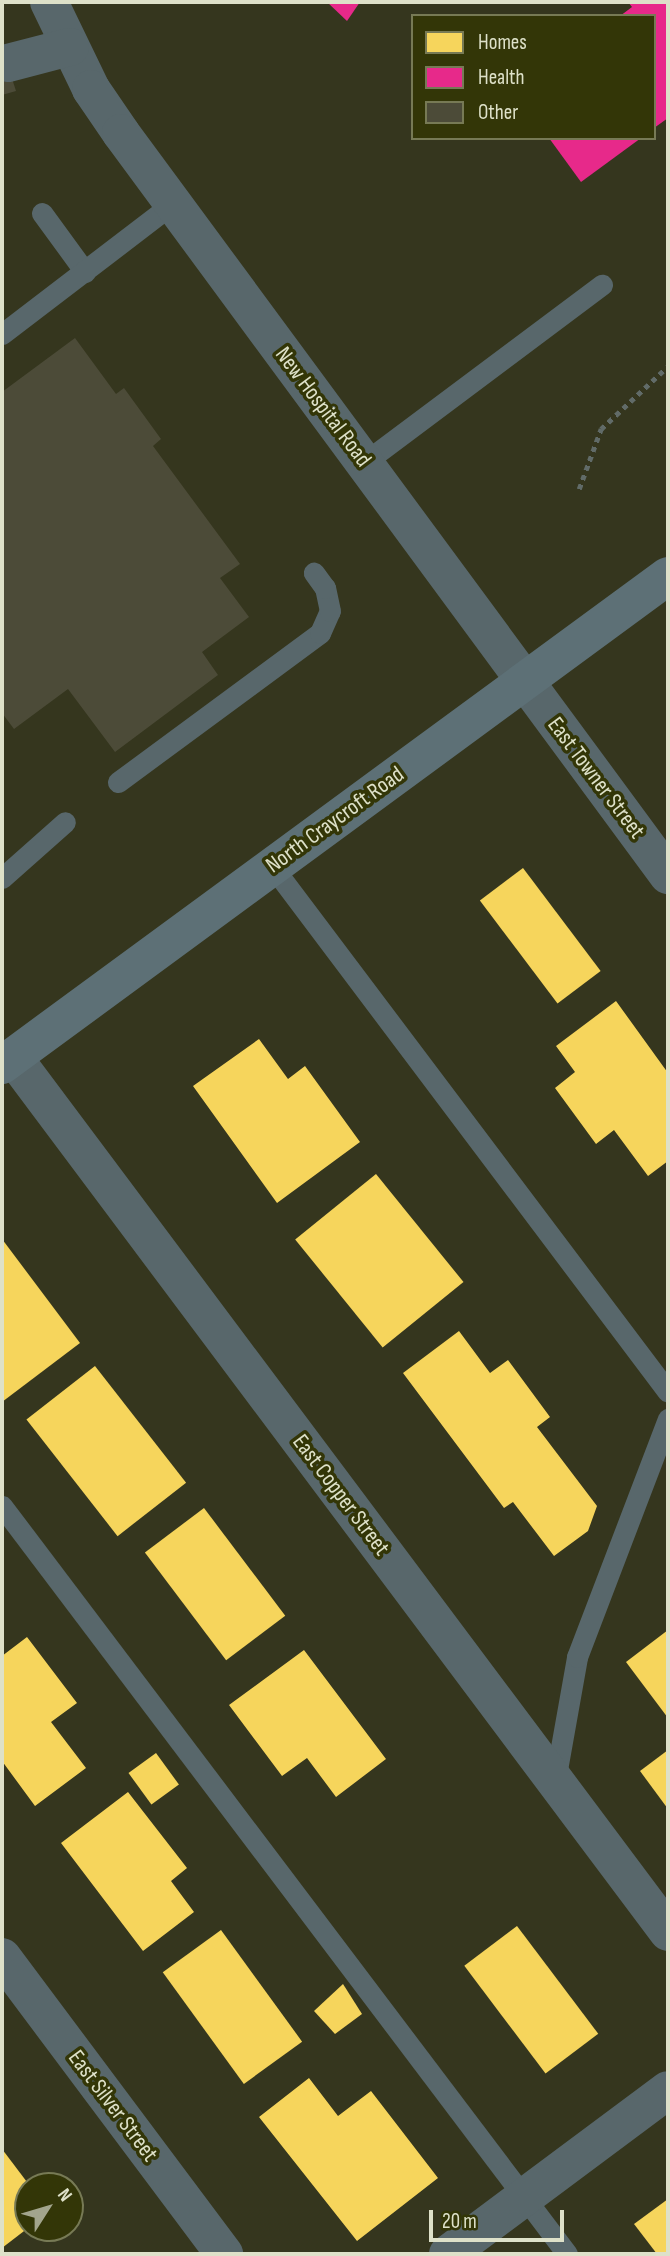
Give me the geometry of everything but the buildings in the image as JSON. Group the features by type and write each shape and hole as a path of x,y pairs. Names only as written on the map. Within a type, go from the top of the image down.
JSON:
{"main road":[{"name":"North Craycroft Road","path":"8,1061 668,576"}],"street":[{"name":"New Hospital Road","path":"49,2 91,89 121,133 524,681"},
{"path":"8,63 71,47"},
{"name":"East Towner Street","path":"524,681 668,875"},
{"name":"East Copper Street","path":"8,1061 668,1933"},
{"name":"East Silver Street","path":"2,1957 224,2254"},
{"path":"448,2254 668,2090"}],"lane":[{"path":"2,334 172,204"},
{"path":"42,213 86,272"},
{"path":"365,462 601,285"},
{"path":"118,782 320,633 330,611 325,589 314,573"},
{"path":"2,878 65,822"},
{"path":"272,866 668,1392"},
{"path":"555,1782 577,1657 668,1419"},
{"path":"2,1506 567,2254"}],"path":[{"path":"579,489 601,429 668,366"}]}
